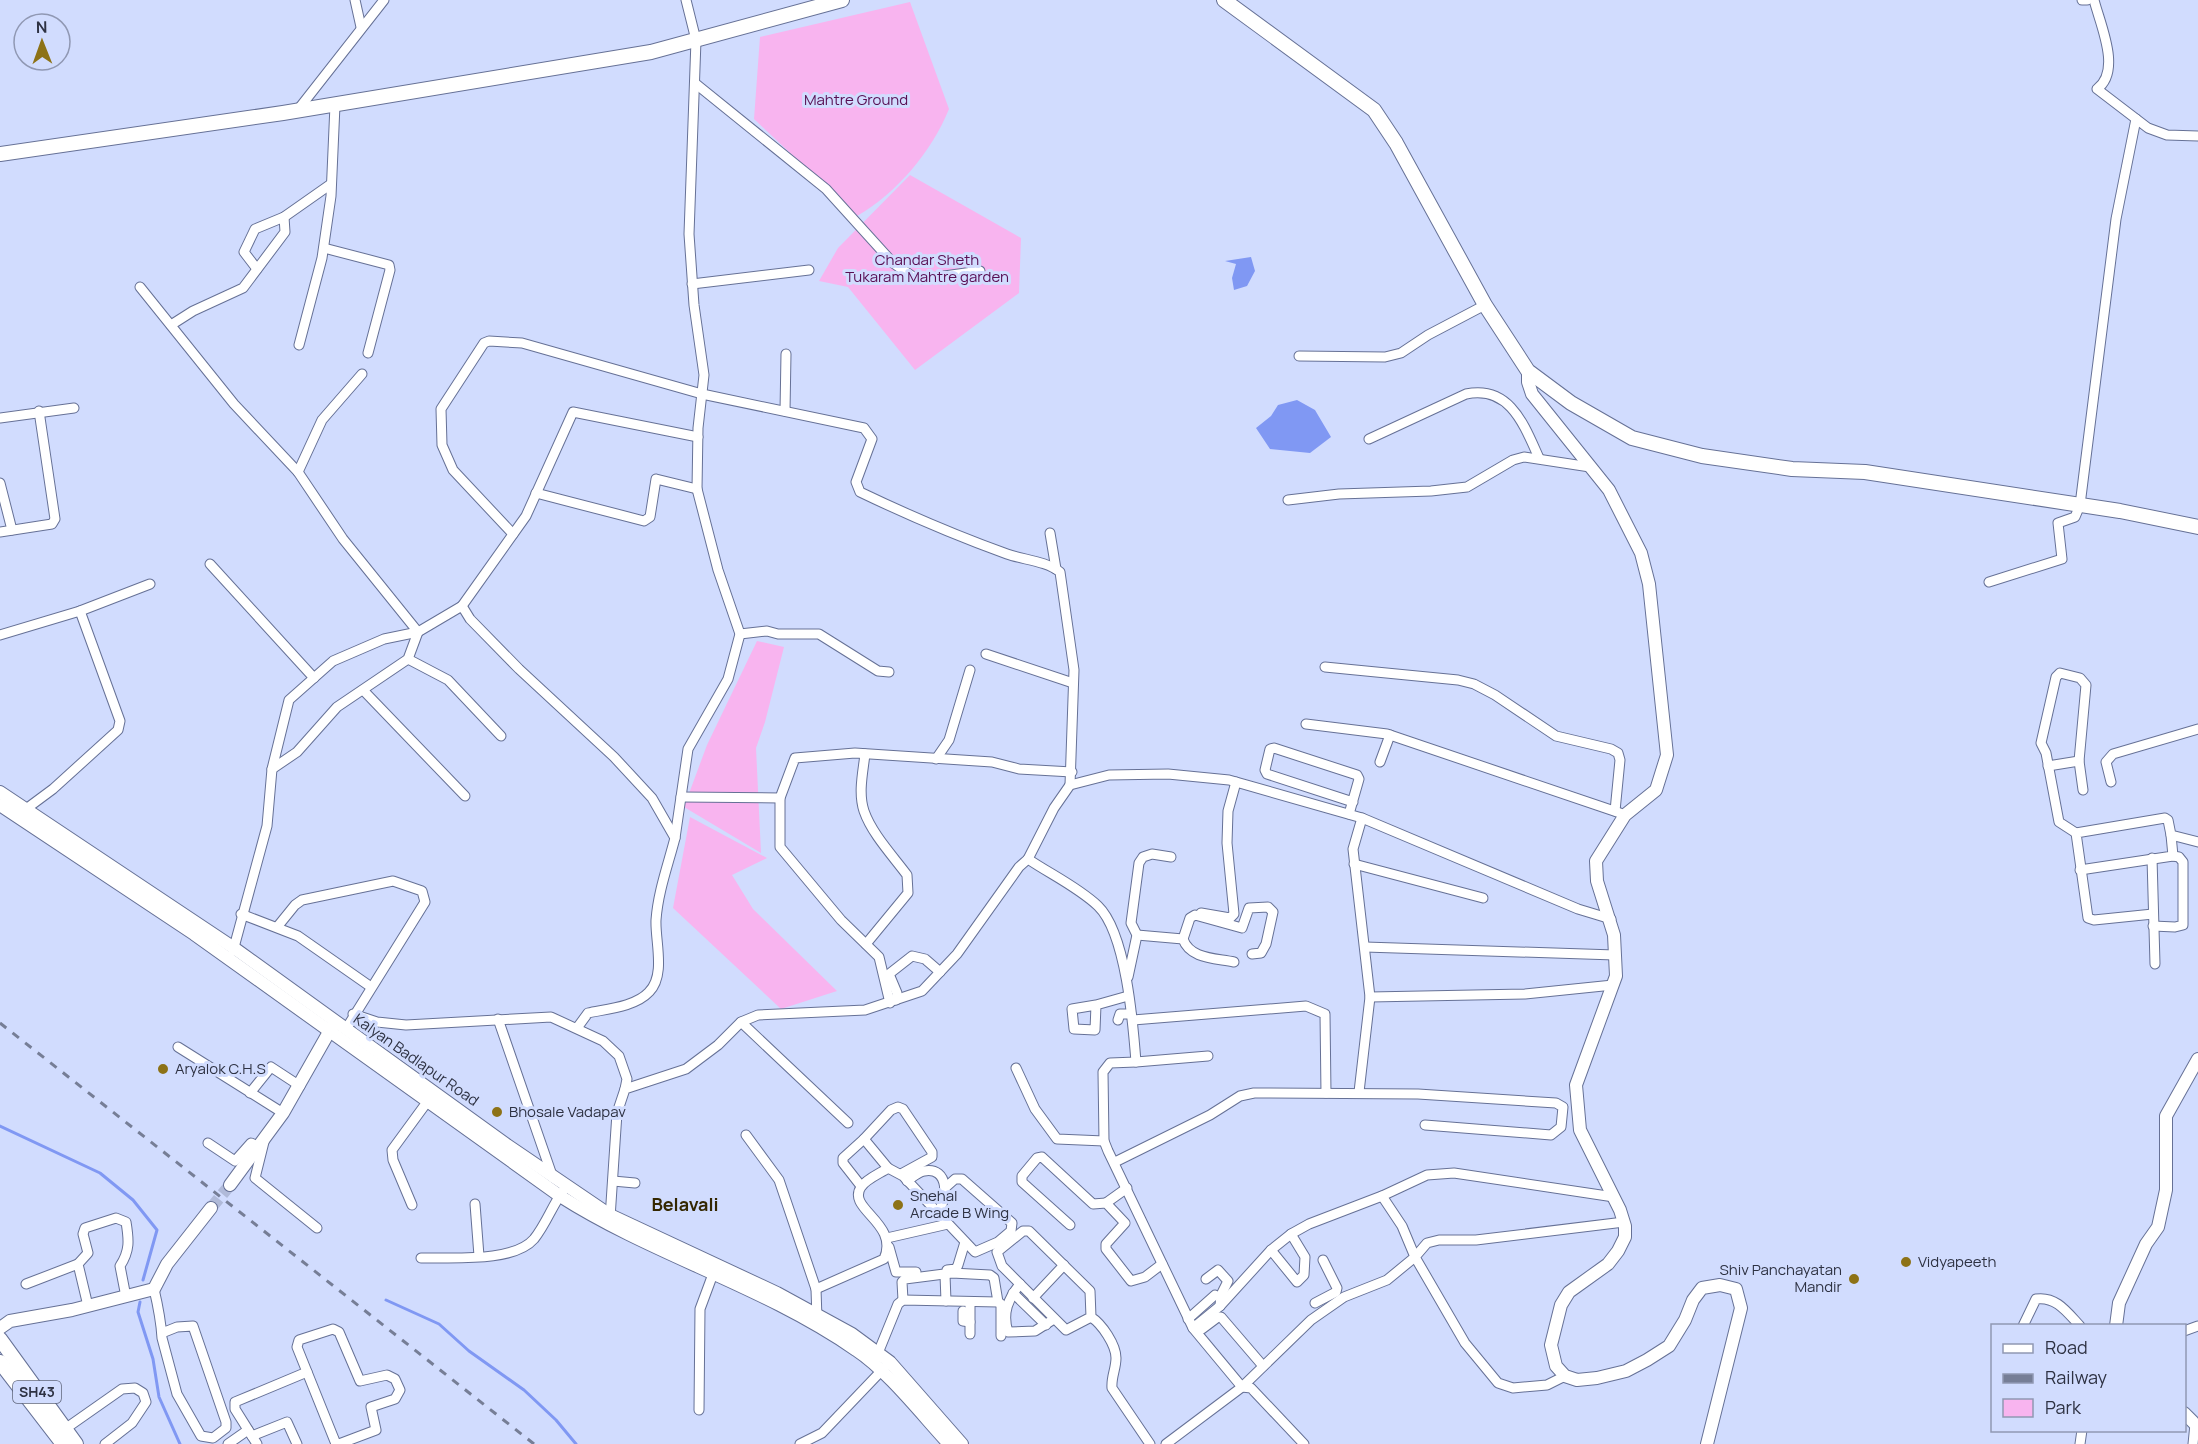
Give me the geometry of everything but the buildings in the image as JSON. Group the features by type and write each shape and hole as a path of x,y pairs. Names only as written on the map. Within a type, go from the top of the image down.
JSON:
{"main road":[{"path":"0,154 297,111 651,52 842,0"},
{"path":"1224,0 1374,110 1396,143 1485,305 1528,371 1571,403 1632,438 1702,456 1792,468 1865,471 2080,505 2198,527"},
{"name":"SH43","path":"0,1339 76,1444"},
{"name":"SH43","path":"0,1362 63,1444"}],"street":[{"path":"355,0 361,27"},
{"path":"297,111 384,0"},
{"path":"577,1028 588,1013 633,1002 647,994 655,985 656,920 675,838 688,749 728,679 740,634 718,570 697,489 698,437 704,375 692,284 689,234 696,40 686,0"},
{"path":"2082,0 2087,0"},
{"path":"2094,0 2109,60 2109,74 2097,89 2136,119 2159,133 2198,136"},
{"path":"696,84 826,189 892,263 902,270 923,279 980,271"},
{"path":"299,345 324,248 331,184 335,105"},
{"path":"1989,582 2062,559 2058,523 2075,518 2080,505 2116,219 2136,119"},
{"path":"257,269 244,252 255,229 284,217 331,184"},
{"path":"171,325 193,311 243,288 285,232 284,217"},
{"path":"324,248 389,265 390,270 368,353"},
{"path":"692,284 809,270"},
{"path":"140,287 234,404 298,472 343,539 418,632"},
{"path":"1299,356 1385,357 1401,353 1428,335 1485,305"},
{"path":"513,534 453,470 442,445 441,409 484,343 497,339 522,342 702,394 864,428 872,439 855,486 860,492 921,521 1006,554 1056,569"},
{"path":"785,411 786,354"},
{"path":"1528,371 1528,382 1532,394 1609,489 1641,554 1649,584 1667,755 1656,790 1620,813"},
{"path":"298,472 322,420 362,374"},
{"path":"1369,439 1466,394 1479,391 1494,394 1521,420 1539,458"},
{"path":"0,418 74,408"},
{"path":"0,532 44,526 52,524 55,519 39,411"},
{"path":"0,805 232,954 241,914 267,826 272,769 289,700 333,661 384,639 418,632 462,606 526,516 573,412 698,437"},
{"path":"1288,500 1339,494 1467,487 1513,460 1539,458 1590,467"},
{"path":"536,493 644,521 650,517 656,479 697,489"},
{"path":"0,483 12,530"},
{"path":"625,1089 686,1069 718,1045 741,1022 758,1015 865,1010 922,991 957,954 1019,867 1028,859 1054,808 1070,785 1073,683 1061,576 1056,569 1050,534"},
{"path":"210,564 314,678"},
{"path":"0,635 80,611 150,584"},
{"path":"462,606 470,619 519,669 614,757 652,798 675,838"},
{"path":"26,809 53,789 118,730 120,721 80,611"},
{"path":"740,634 767,631 778,634 819,634 878,671 889,672"},
{"path":"272,769 297,752 337,707 408,659 418,632"},
{"path":"986,654 1073,683"},
{"path":"408,659 448,680 501,736"},
{"path":"1325,667 1458,680 1474,684 1556,736 1611,749 1618,753 1620,813 1596,861 1597,881 1611,919 1616,976 1576,1085 1580,1130 1614,1197 1624,1222 1624,1238 1608,1264 1569,1292 1562,1305 1551,1345 1556,1366 1565,1376 1577,1380 1626,1371 1669,1346 1685,1320 1693,1300 1702,1288 1720,1285 1736,1289 1741,1308 1707,1444"},
{"path":"936,759 949,740 970,670"},
{"path":"2083,790 2079,761 2086,686 2080,678 2060,673 2056,677 2041,737 2059,822 2076,833 2165,818 2168,820 2173,856"},
{"path":"363,690 465,796"},
{"path":"1306,724 1390,735 1620,813"},
{"path":"2111,782 2106,762 2113,754 2198,729"},
{"path":"1380,762 1390,735"},
{"path":"1349,814 1353,802 1359,779 1357,775 1274,748 1270,750 1264,770 1267,774 1353,802"},
{"path":"893,1002 879,957 818,893 780,847 780,798 795,758 865,754 992,762 1019,769 1072,772"},
{"path":"865,754 861,792 864,811 873,829 907,875 909,883 908,893 866,944"},
{"path":"2048,766 2079,761"},
{"path":"1070,785 1109,775 1168,774 1236,782 1362,818 1578,909 1611,919"},
{"path":"1197,912 1230,918 1234,914 1227,843 1228,811 1236,782"},
{"name":"Kalyan Badlapur Road","path":"0,792 332,1026 346,1029 504,1150 553,1177 560,1191 610,1221 775,1297 817,1313 877,1363 890,1362 962,1444"},
{"path":"681,796 780,798"},
{"path":"1359,1092 1370,997 1354,864 1355,836 1362,818"},
{"path":"2076,833 2088,918 2094,920 2153,914"},
{"path":"2171,835 2198,842"},
{"path":"1136,1062 1128,977 1137,935 1131,923 1139,863 1143,857 1152,854 1171,857"},
{"path":"2080,870 2152,858 2179,857 2183,862 2183,924 2175,927 2153,926"},
{"path":"2152,858 2155,964"},
{"path":"1028,859 1098,906 1110,927 1128,977"},
{"path":"1354,864 1483,898"},
{"path":"278,926 302,900 393,881 422,891 425,902 353,1014 346,1029"},
{"path":"1183,939 1186,936 1190,918 1195,915 1242,928 1249,908 1268,907 1273,912 1266,944 1261,953 1251,954"},
{"path":"241,914 278,926 298,936 371,987"},
{"path":"1137,935 1183,939"},
{"path":"1183,939 1186,949 1192,953 1234,962"},
{"path":"1365,947 1615,955"},
{"path":"893,1002 897,993 889,974 912,956 924,959 940,972"},
{"path":"1370,997 1525,994 1613,985"},
{"path":"1096,1005 1128,996"},
{"path":"1118,1020 1120,1014 1132,1017 1306,1005 1325,1014 1326,1093"},
{"path":"353,1014 377,1022 406,1025 551,1017 603,1041 619,1056 627,1079 617,1113 610,1221"},
{"path":"498,1019 553,1177"},
{"path":"741,1022 848,1123"},
{"path":"230,1185 283,1113 332,1026 432,1096 392,1150 393,1160 411,1205"},
{"path":"178,1047 283,1113"},
{"path":"1208,1056 1110,1063 1103,1072 1104,1141 1195,1330 1242,1387 1251,1388 1304,1444"},
{"path":"2116,1324 2119,1303 2146,1244 2158,1227 2166,1190 2166,1116 2198,1059"},
{"path":"250,1093 271,1067 300,1086"},
{"path":"1016,1068 1035,1110 1057,1139 1104,1141"},
{"path":"1115,1162 1210,1115 1240,1096 1254,1093 1359,1092 1556,1103 1563,1107 1560,1127 1551,1135 1425,1125"},
{"path":"904,1178 932,1157 932,1152 903,1109 898,1107 891,1110 843,1158 843,1163 861,1186 859,1202 878,1222 888,1243 896,1272 956,1269 965,1242"},
{"path":"746,1135 779,1180 816,1289 818,1327"},
{"path":"864,1139 888,1168 904,1178 975,1252 998,1242 1011,1230 1012,1223 962,1179 955,1179 946,1187"},
{"path":"208,1143 235,1161 251,1143 262,1142"},
{"path":"262,1142 255,1178 317,1228"},
{"path":"421,1258 479,1256 518,1251 534,1238 560,1191 504,1150"},
{"path":"1070,1225 1022,1182 1022,1176 1037,1158 1042,1157 1093,1204 1106,1203 1127,1188"},
{"path":"861,1186 888,1168"},
{"path":"904,1178 928,1170 936,1173 946,1187 945,1204 937,1212"},
{"path":"1195,1330 1271,1250 1291,1234 1309,1224 1382,1196 1426,1175 1443,1172 1614,1197"},
{"path":"613,1181 635,1182"},
{"path":"1382,1196 1402,1226 1415,1257 1465,1342 1498,1383 1513,1388 1547,1385 1565,1376"},
{"path":"1106,1203 1125,1223"},
{"path":"479,1204 476,1218 479,1256"},
{"path":"162,1333 177,1327 193,1326 226,1422 225,1428 213,1438 201,1436 177,1394 162,1333 154,1289 167,1264 211,1208"},
{"path":"1141,1216 1125,1223 1106,1244 1106,1249 1131,1281 1145,1277 1162,1264"},
{"path":"26,1284 78,1264 88,1253 83,1234 85,1228 116,1218 126,1222 128,1254 120,1266 126,1297"},
{"path":"1166,1444 1242,1387 1321,1313 1344,1298 1387,1280 1415,1257 1427,1243 1439,1240 1476,1240 1624,1222"},
{"path":"816,1289 879,1263 888,1243 948,1224"},
{"path":"1023,1231 1029,1231 1090,1291 1090,1317 1071,1330 1066,1330 1002,1266 997,1252 1023,1231"},
{"path":"1271,1250 1297,1282 1304,1275 1305,1257 1291,1234"},
{"path":"1321,1313 1313,1300 1336,1292 1323,1260"},
{"path":"78,1264 88,1306"},
{"path":"1033,1298 1064,1265"},
{"path":"699,1410 700,1309 712,1268"},
{"path":"1206,1279 1218,1270 1228,1281 1221,1295 1220,1306"},
{"path":"945,1275 946,1301"},
{"path":"903,1300 902,1282 905,1279 945,1275 990,1275 994,1278 998,1302 1001,1304 1001,1336"},
{"path":"1020,1284 1006,1307 1005,1323 1008,1332 1035,1331 1054,1318"},
{"path":"0,1328 10,1321 88,1306 154,1289"},
{"path":"1013,1293 1046,1325"},
{"path":"1188,1319 1215,1295"},
{"path":"775,1297 818,1327 877,1363 949,1444"},
{"path":"2024,1324 2031,1305 2036,1299 2046,1298 2060,1304 2078,1324"},
{"path":"800,1444 822,1433 877,1363 898,1304 903,1300 998,1302"},
{"path":"966,1324 970,1302"},
{"path":"1090,1317 1099,1322 1116,1357 1111,1380 1112,1388 1150,1444"},
{"path":"1195,1330 1221,1317 1263,1366"},
{"path":"335,1329 339,1332 360,1381 387,1375 395,1379 399,1386 399,1394 395,1399 371,1407 376,1430 338,1444 297,1347 297,1341 335,1329"},
{"path":"252,1437 235,1409 235,1402 307,1372"},
{"path":"65,1429 122,1389 135,1388 143,1393 146,1402 141,1413 105,1444"},
{"path":"2186,1415 2197,1426 2193,1444"},
{"path":"228,1444 252,1437 287,1422 297,1444"}],"green space":[{"name":"Mahtre Ground","path":"910,2 949,109 933,140 912,170 872,207 857,216 754,119 760,37"},
{"name":"Chandar Sheth Tukaram Mahtre garden","path":"910,175 1021,238 1019,293 915,370 848,287 819,281 838,248"},
{"path":"757,641 784,647 756,748 761,853 684,807 707,745"},
{"path":"690,817 767,858 732,875 753,909 837,991 781,1009 673,908"}],"water":[{"path":"1251,257 1255,271 1247,286 1234,290 1232,278 1236,264 1225,261"},
{"path":"1297,400 1315,410 1331,437 1310,453 1270,449 1256,428 1271,416 1278,405"}],"waterway":[{"path":"0,1126 100,1173 133,1200 157,1230 143,1280"},
{"path":"386,1300 439,1324 469,1351 524,1390 556,1420 576,1444"},
{"path":"140,1302 138,1312 153,1359 159,1397 180,1444"}],"tunnel":[{"path":"211,1208 230,1185"}],"railway":[{"path":"0,1023 534,1444"}],"place":[{"name":"Aryalok C.H.S","path":"163,1069"},
{"name":"Bhosale Vadapav","path":"497,1112"},
{"name":"Snehal Arcade B Wing","path":"898,1205"},
{"name":"Vidyapeeth","path":"1906,1262"},
{"name":"Shiv Panchayatan Mandir","path":"1854,1279"}],"district":[{"name":"Belavali","path":"685,1205"}]}
